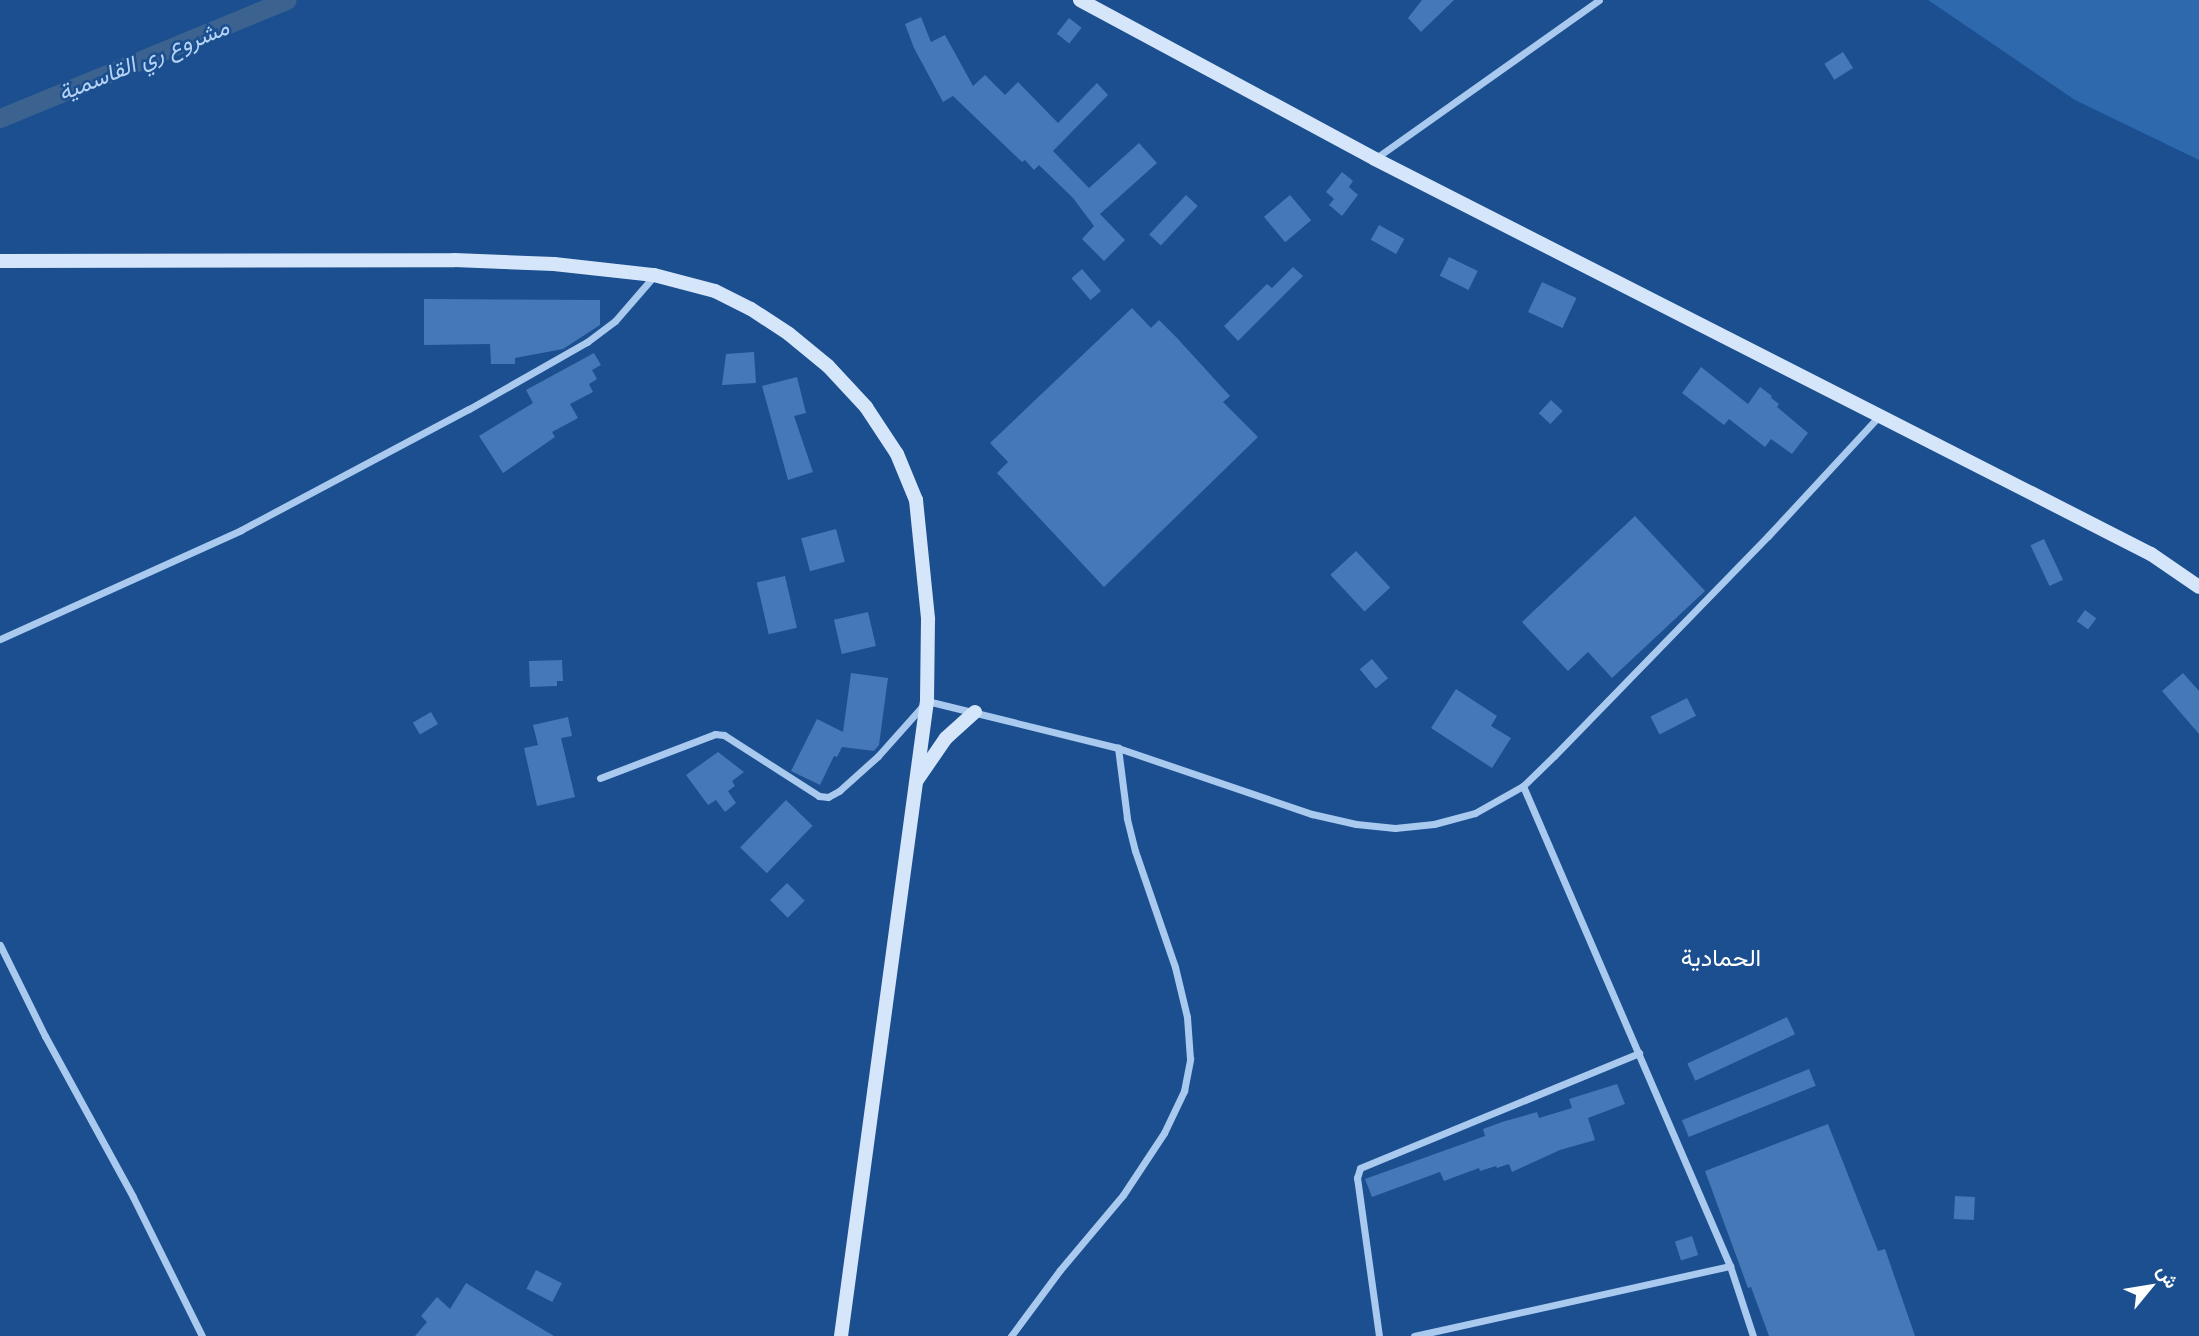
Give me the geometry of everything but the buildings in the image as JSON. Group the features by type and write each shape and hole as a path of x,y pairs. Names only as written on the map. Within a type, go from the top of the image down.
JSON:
{"main road":[{"path":"1080,0 1375,159 1881,414 2151,554 2199,587"},
{"path":"0,261 454,260 554,264 654,275 715,291 751,309 789,334 828,366 866,407 897,454 917,512 928,619 927,701 841,1336"},
{"path":"914,784 946,738 975,712"}],"street":[{"path":"1375,159 1599,0"},
{"path":"0,639 241,530 469,409 587,342 615,321 654,275"},
{"path":"600,778 715,734 724,735 819,796 828,797 839,791 878,756 927,701 1118,748 1312,814 1356,824 1395,828 1434,824 1475,813 1523,786 1768,536 1881,414"},
{"path":"1011,1336 1060,1269 1123,1195 1164,1133 1184,1090 1190,1059 1187,1017 1175,967 1135,851 1127,818 1118,748"},
{"path":"1523,786 1730,1266 1753,1336"},
{"path":"0,945 45,1036 133,1197 202,1336"},
{"path":"1379,1336 1357,1178 1360,1168 1639,1053"},
{"path":"1414,1336 1730,1266"}],"shaded area":[{"path":"1928,0 2199,0 2199,160 2075,100"}],"waterway":[{"name":"مشروع ري القاسمية","path":"0,118 287,0"}],"district":[{"name":"الحمادية","path":"1721,957"}]}
